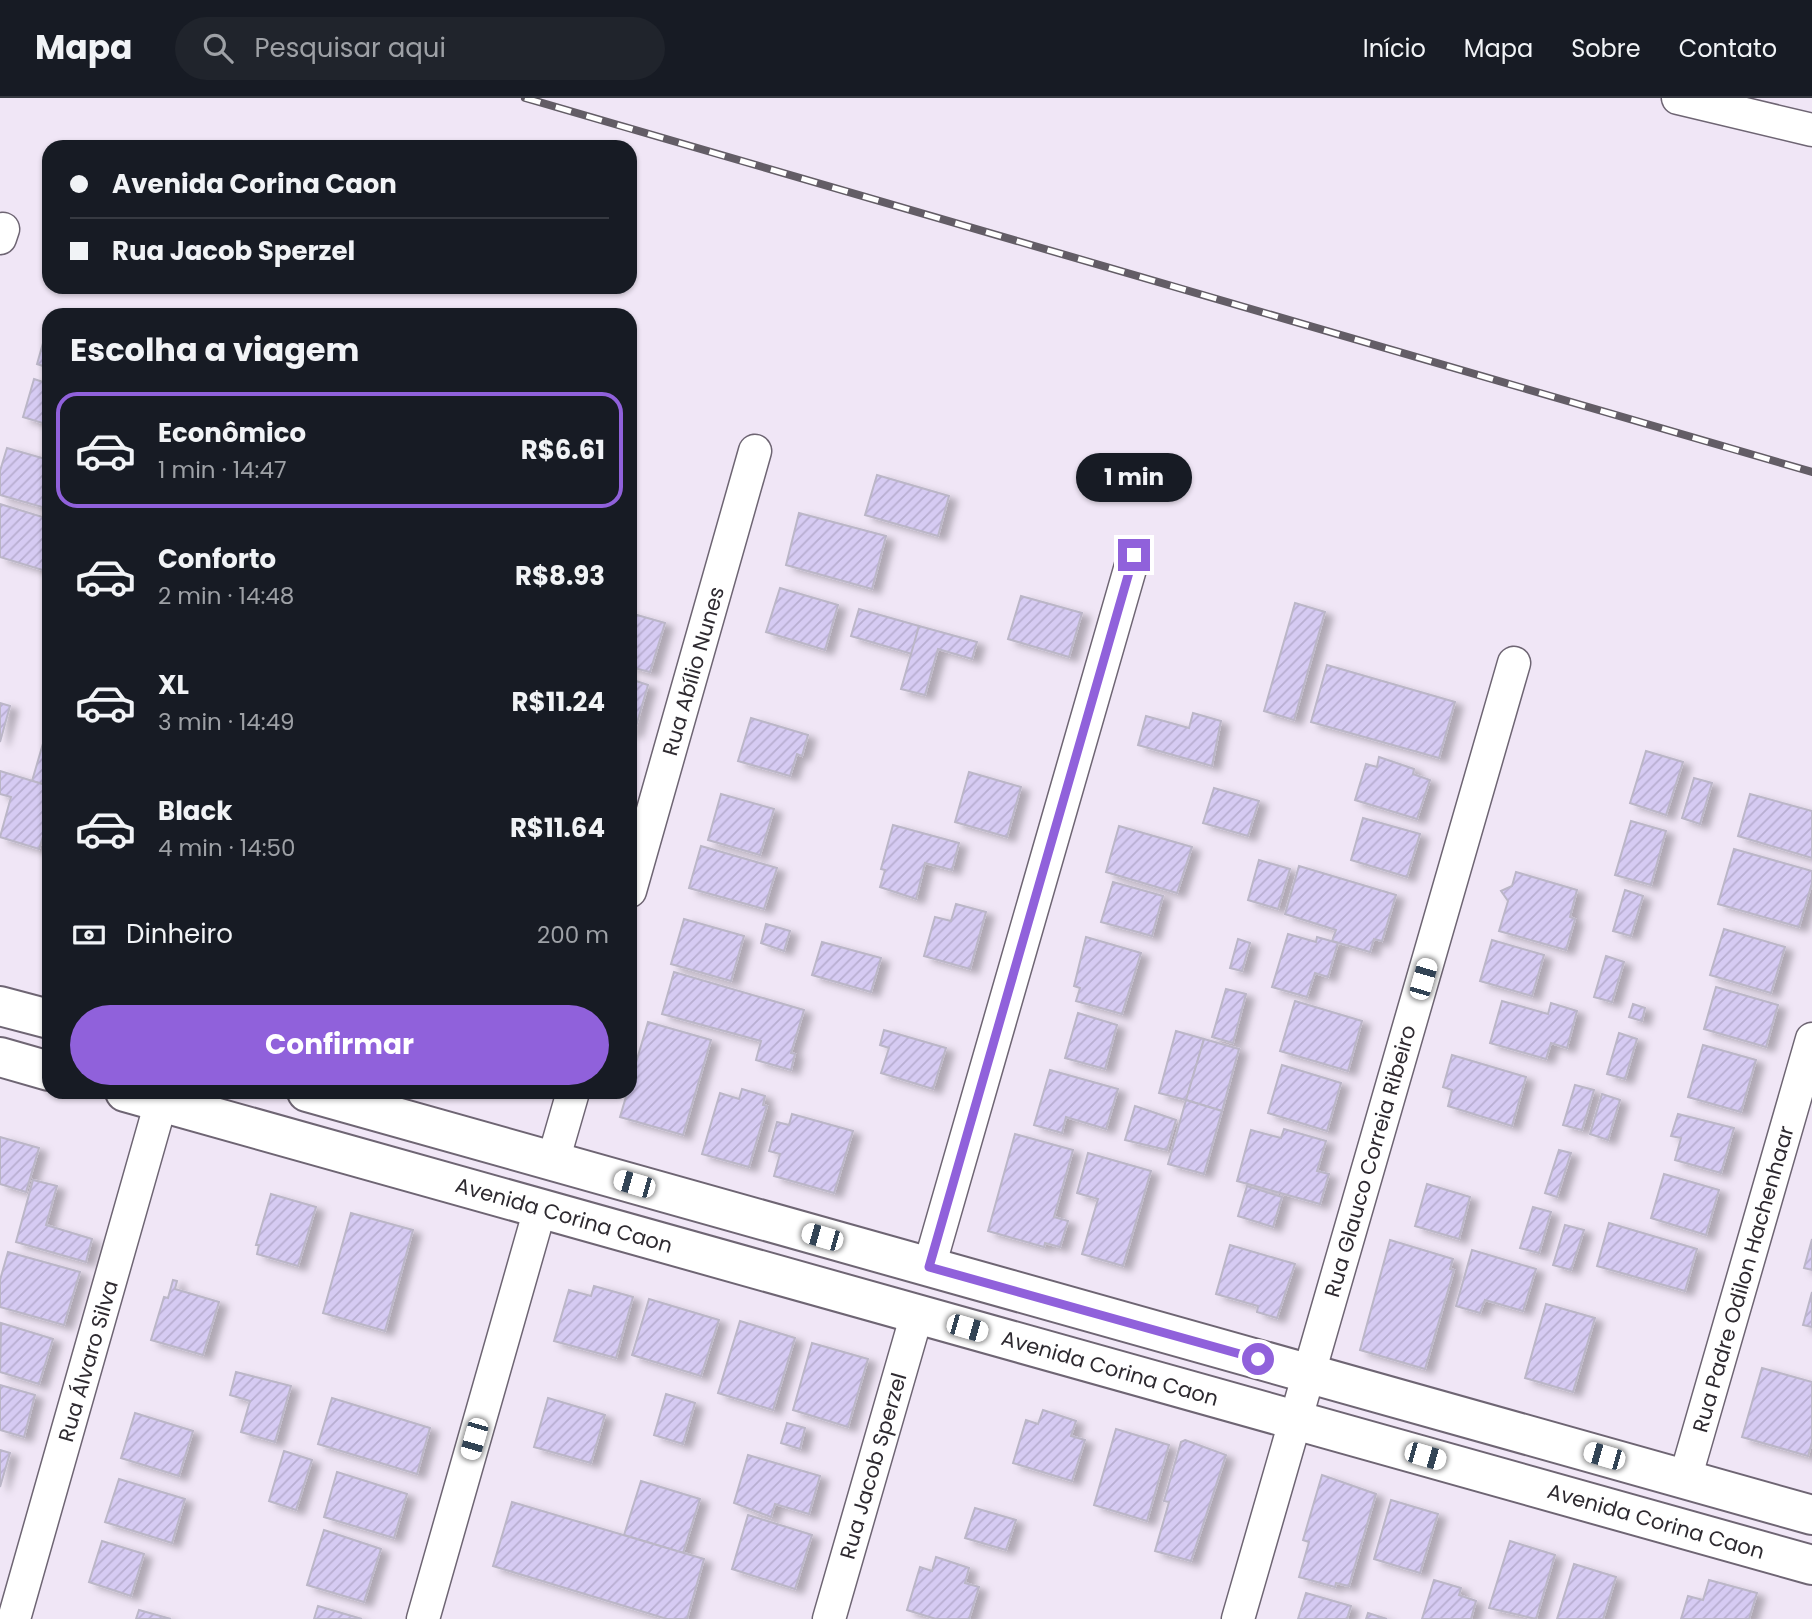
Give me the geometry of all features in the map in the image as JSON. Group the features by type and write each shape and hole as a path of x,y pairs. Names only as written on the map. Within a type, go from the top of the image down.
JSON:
{"main road":[{"path":"0,1006 42,1017"},
{"path":"0,1057 42,1069"},
{"name":"Avenida Corina Caon","path":"151,1099 1812,1565"},
{"path":"332,1099 1812,1515"}],"street":[{"path":"1678,98 1812,130"},
{"name":"Rua Abílio Nunes","path":"637,866 755,451"},
{"path":"929,1267 1134,555"},
{"name":"Rua Glauco Correia Ribeiro","path":"1238,1619 1514,663"},
{"name":"Rua Padre Odilon Hachenhaar","path":"1685,1479 1812,1039"},
{"path":"553,1161 571,1099"},
{"name":"Rua Álvaro Silva","path":"14,1619 162,1102"},
{"path":"423,1619 540,1209"},
{"name":"Rua Jacob Sperzel","path":"829,1619 917,1314"}],"building":[{"path":"42,346 42,366 37,364"},
{"path":"34,379 42,382 42,423 23,417"},
{"path":"7,448 42,458 42,507 0,495 0,471"},
{"path":"877,475 949,496 938,536 865,515"},
{"path":"0,504 42,517 42,570 0,557"},
{"path":"799,513 886,536 872,589 786,565"},
{"path":"780,588 838,605 825,650 766,632"},
{"path":"1021,596 1082,613 1069,657 1008,639"},
{"path":"1295,603 1325,612 1294,720 1264,711"},
{"path":"859,609 919,626 912,654 851,636"},
{"path":"637,615 665,623 650,672 637,669"},
{"path":"919,626 977,642 972,659 938,649 925,695 901,689"},
{"path":"1327,665 1455,702 1439,758 1311,722"},
{"path":"637,681 648,685 637,723"},
{"path":"0,703 10,706 0,742"},
{"path":"1193,713 1221,721 1212,766 1138,745 1146,716 1189,728"},
{"path":"751,718 808,735 802,756 797,754 790,776 738,761"},
{"path":"42,747 42,784 32,781"},
{"path":"1646,751 1683,762 1666,815 1630,803"},
{"path":"1379,757 1414,769 1413,774 1430,780 1417,819 1355,800 1366,764 1377,767"},
{"path":"0,771 42,784 42,840 39,849 0,837 11,797 0,794"},
{"path":"969,772 1021,787 1007,837 955,822"},
{"path":"1694,778 1712,783 1700,824 1682,818"},
{"path":"1214,788 1259,801 1248,836 1203,823"},
{"path":"721,794 774,809 760,855 708,840"},
{"path":"1750,794 1812,811 1812,858 1738,836"},
{"path":"1363,818 1420,834 1407,877 1351,860"},
{"path":"1631,821 1666,831 1651,885 1615,875"},
{"path":"893,825 959,843 952,870 925,863 916,899 880,887 885,870 881,869"},
{"path":"1119,826 1192,847 1177,893 1106,872"},
{"path":"701,846 777,868 764,909 689,888"},
{"path":"1734,849 1812,871 1812,883 1799,927 1718,904"},
{"path":"1259,860 1290,869 1278,909 1248,900"},
{"path":"1299,866 1396,895 1382,941 1374,939 1370,952 1332,941 1336,930 1285,914"},
{"path":"1516,872 1577,890 1570,917 1575,919 1566,950 1499,931 1508,901 1501,891 1512,886"},
{"path":"1113,882 1163,896 1152,936 1101,922"},
{"path":"1625,890 1643,896 1631,936 1613,931"},
{"path":"956,904 986,912 970,969 924,956 935,917 951,921"},
{"path":"684,919 744,936 731,981 671,964"},
{"path":"766,924 790,931 784,951 761,943"},
{"path":"1724,929 1785,947 1771,993 1710,975"},
{"path":"1288,934 1316,942 1317,937 1338,943 1328,977 1315,973 1307,997 1272,987"},
{"path":"1086,937 1141,953 1122,1014 1076,1001 1080,988 1074,986"},
{"path":"1238,939 1250,943 1242,971 1230,968"},
{"path":"1492,940 1544,955 1532,996 1480,981"},
{"path":"822,942 881,958 871,992 812,975"},
{"path":"1606,956 1624,962 1612,1002 1594,997"},
{"path":"674,972 804,1010 791,1053 795,1054 791,1070 756,1060 761,1041 662,1014"},
{"path":"1716,987 1778,1005 1766,1047 1704,1029"},
{"path":"1226,989 1246,994 1233,1043 1212,1037"},
{"path":"1295,1001 1362,1021 1348,1071 1280,1051"},
{"path":"1502,1001 1548,1014 1551,1003 1577,1011 1567,1048 1551,1043 1546,1059 1490,1043"},
{"path":"1633,1004 1645,1008 1642,1021 1629,1017"},
{"path":"1078,1013 1117,1025 1105,1069 1065,1058"},
{"path":"648,1022 711,1040 683,1135 620,1117 625,1099 637,1099 637,1059"},
{"path":"884,1030 946,1048 933,1089 881,1073 889,1048 880,1045"},
{"path":"1176,1031 1204,1039 1186,1100 1159,1093"},
{"path":"1619,1033 1637,1039 1625,1079 1607,1074"},
{"path":"1204,1039 1239,1049 1222,1111 1186,1100"},
{"path":"1703,1045 1756,1060 1741,1112 1688,1097"},
{"path":"1452,1055 1526,1077 1512,1126 1448,1106 1452,1090 1443,1087"},
{"path":"1282,1065 1341,1083 1327,1131 1268,1113"},
{"path":"1050,1070 1118,1089 1106,1129 1066,1117 1062,1133 1034,1125"},
{"path":"1575,1085 1594,1090 1582,1130 1563,1125"},
{"path":"742,1089 765,1096 763,1105 767,1106 749,1167 702,1154 720,1093 739,1099"},
{"path":"1602,1094 1620,1100 1608,1140 1590,1134"},
{"path":"1186,1100 1222,1111 1204,1174 1168,1164"},
{"path":"1135,1106 1176,1120 1167,1150 1125,1140"},
{"path":"792,1114 853,1131 834,1193 774,1176 780,1154 769,1151 777,1122 789,1125"},
{"path":"1678,1114 1734,1128 1721,1173 1675,1160 1681,1138 1671,1136"},
{"path":"1284,1129 1326,1141 1317,1171 1329,1174 1320,1204 1237,1181 1251,1130 1281,1138"},
{"path":"1015,1134 1073,1150 1054,1217 1068,1221 1060,1247 1045,1243 1044,1247 988,1231"},
{"path":"0,1137 39,1148 26,1192 0,1184"},
{"path":"1559,1150 1571,1153 1557,1197 1545,1193"},
{"path":"1088,1153 1151,1171 1123,1266 1082,1254 1098,1199 1077,1193"},
{"path":"1664,1174 1719,1190 1706,1235 1651,1218"},
{"path":"33,1180 57,1186 46,1225 92,1239 86,1262 16,1242"},
{"path":"1427,1184 1470,1197 1459,1239 1415,1226"},
{"path":"1247,1186 1282,1197 1273,1227 1238,1216"},
{"path":"271,1194 316,1207 298,1266 257,1254 259,1245 256,1245"},
{"path":"1533,1207 1551,1212 1539,1253 1520,1248"},
{"path":"351,1213 413,1230 385,1331 323,1313"},
{"path":"1609,1223 1697,1249 1685,1291 1597,1266"},
{"path":"1565,1225 1584,1230 1571,1270 1553,1265"},
{"path":"1812,1239 1812,1270 1804,1268"},
{"path":"1390,1240 1453,1259 1450,1269 1454,1270 1425,1369 1360,1350"},
{"path":"1230,1245 1295,1264 1277,1318 1257,1312 1258,1306 1216,1294"},
{"path":"1472,1250 1536,1269 1523,1311 1485,1300 1480,1313 1456,1306"},
{"path":"8,1252 80,1272 64,1325 0,1307 0,1280"},
{"path":"173,1280 177,1281 175,1289 219,1302 203,1355 151,1340 164,1297 168,1298"},
{"path":"594,1286 633,1297 616,1358 554,1341 569,1290 591,1296"},
{"path":"1812,1292 1812,1327 1803,1325"},
{"path":"649,1299 719,1320 701,1376 632,1355"},
{"path":"1546,1304 1595,1318 1573,1392 1525,1378"},
{"path":"740,1321 795,1338 773,1410 718,1393"},
{"path":"1,1323 53,1339 39,1384 0,1372"},
{"path":"812,1343 868,1359 848,1427 793,1410"},
{"path":"1762,1368 1812,1382 1812,1442 1808,1456 1742,1437"},
{"path":"236,1372 291,1386 275,1442 241,1432 250,1401 230,1395"},
{"path":"0,1385 35,1395 24,1437 0,1430"},
{"path":"666,1394 695,1403 683,1444 654,1435"},
{"path":"332,1398 430,1428 417,1474 318,1444"},
{"path":"548,1398 605,1415 591,1463 534,1447"},
{"path":"1043,1410 1076,1421 1071,1436 1085,1440 1072,1481 1013,1463 1026,1420 1038,1424"},
{"path":"135,1413 193,1431 179,1476 121,1458"},
{"path":"787,1423 805,1428 800,1449 781,1443"},
{"path":"1116,1429 1169,1445 1147,1521 1094,1505"},
{"path":"1185,1440 1226,1455 1191,1561 1155,1551 1169,1502 1164,1501 1181,1442"},
{"path":"0,1450 10,1453 0,1487"},
{"path":"284,1451 312,1460 296,1510 269,1501"},
{"path":"748,1455 820,1476 809,1514 775,1504 771,1517 734,1503"},
{"path":"337,1472 407,1494 394,1538 324,1517"},
{"path":"1322,1475 1376,1494 1349,1586 1336,1583 1335,1587 1299,1577 1309,1542 1303,1540"},
{"path":"119,1479 185,1499 172,1543 105,1522"},
{"path":"641,1481 700,1499 683,1553 624,1535"},
{"path":"1391,1500 1438,1514 1420,1573 1374,1559"},
{"path":"512,1502 704,1559 687,1619 667,1619 493,1566"},
{"path":"975,1508 1016,1520 1006,1550 965,1538"},
{"path":"748,1515 812,1535 795,1589 732,1569"},
{"path":"324,1530 381,1549 364,1602 307,1585"},
{"path":"102,1541 144,1554 131,1596 89,1582"},
{"path":"1510,1541 1555,1555 1536,1619 1489,1608"},
{"path":"936,1557 969,1568 965,1583 979,1587 969,1619 936,1619 907,1610 920,1567 932,1571"},
{"path":"1574,1564 1616,1577 1603,1619 1557,1619"},
{"path":"1434,1580 1461,1588 1459,1595 1476,1601 1471,1619 1422,1619"},
{"path":"1709,1580 1757,1593 1749,1619 1681,1619 1688,1596 1703,1600"},
{"path":"1306,1593 1351,1606 1347,1619 1298,1619"},
{"path":"318,1606 362,1619 314,1619"},
{"path":"139,1610 171,1619 136,1619"},
{"path":"1368,1613 1387,1619 1366,1619"}],"railway":[{"path":"525,98 1812,472"}],"route":[{"path":"1134,555 929,1267 1258,1359"}]}
